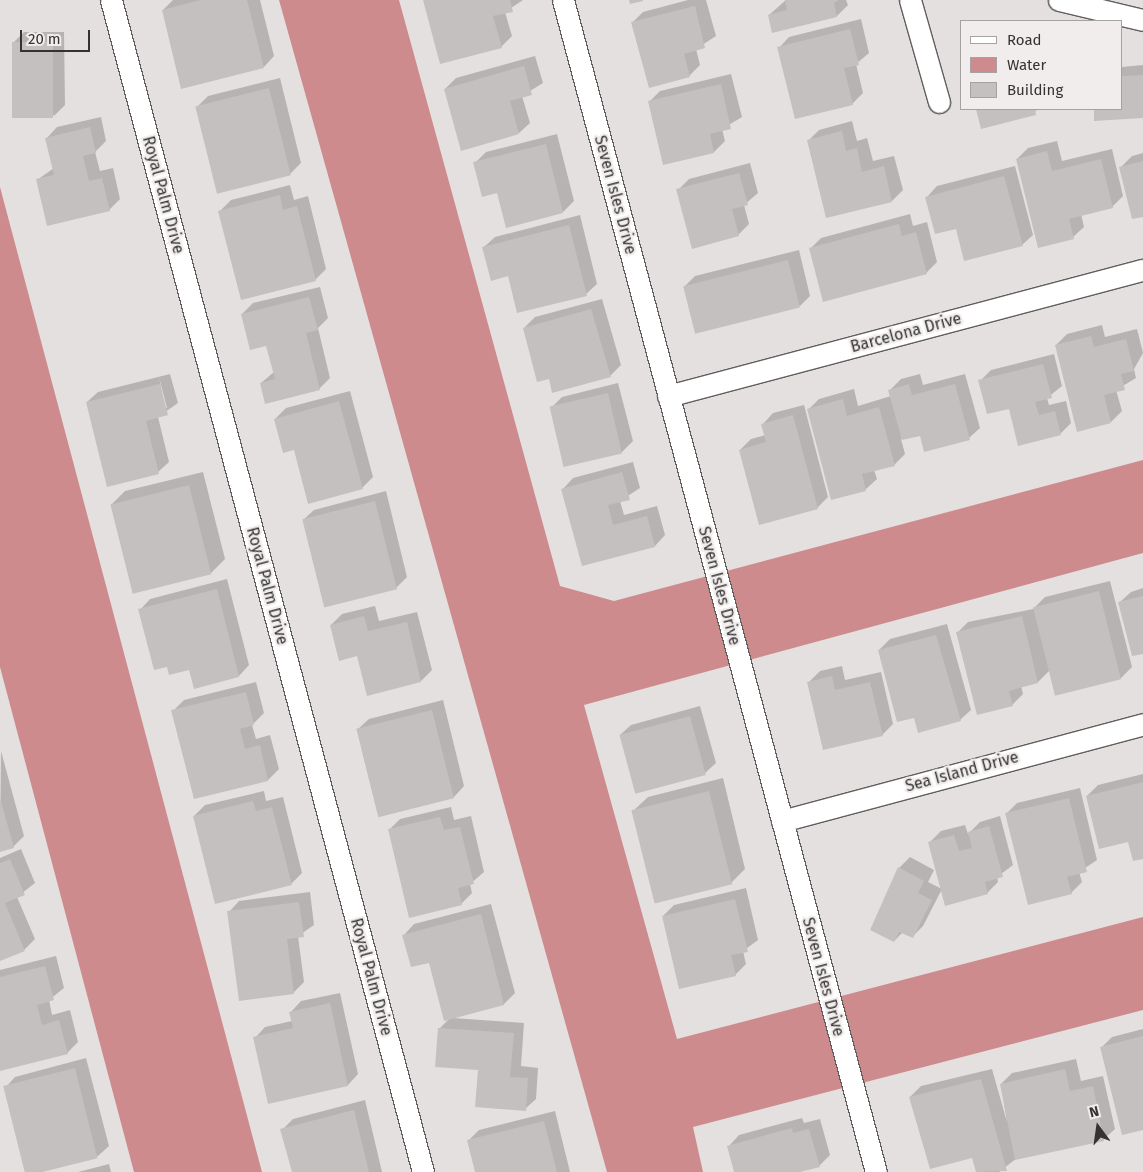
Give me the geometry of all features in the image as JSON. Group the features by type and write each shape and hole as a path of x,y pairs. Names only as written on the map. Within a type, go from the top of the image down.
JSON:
{"street":[{"name":"Royal Palm Drive","path":"111,0 422,1172"},
{"name":"Seven Isles Drive","path":"563,0 876,1172"},
{"path":"910,0 939,102"},
{"path":"1059,0 1143,20"},
{"name":"Barcelona Drive","path":"668,396 1143,270"},
{"name":"Sea Island Drive","path":"782,820 1143,724"}],"water":[{"path":"279,0 399,0 560,586 614,601 1143,460 1143,553 584,705 677,1039 1143,917 1143,1010 693,1127 703,1172 607,1172"},
{"path":"0,187 262,1172 134,1172 0,667"}],"building":[{"path":"201,0 247,0 264,68 181,89 162,10"},
{"path":"423,0 510,0 513,12 493,16 502,48 440,64"},
{"path":"629,0 643,0 643,1 630,4"},
{"path":"785,0 839,0 834,3 837,17 772,33 768,15 787,10"},
{"path":"695,6 705,48 684,54 690,77 649,88 631,22"},
{"path":"850,29 859,65 844,68 853,105 795,119 777,47"},
{"path":"12,42 53,42 53,118 12,118"},
{"path":"524,66 532,95 510,101 519,134 461,151 444,89"},
{"path":"1143,75 1143,118 1094,121 1094,110 1123,110 1123,76"},
{"path":"721,84 731,129 710,134 714,153 663,165 648,101"},
{"path":"269,88 291,175 217,194 195,106"},
{"path":"976,110 1035,110 1036,115 981,129"},
{"path":"90,127 96,153 83,156 89,181 102,178 110,211 47,226 36,179 54,175 45,138"},
{"path":"842,131 846,151 857,148 862,172 884,166 892,202 826,218 807,140"},
{"path":"546,144 563,213 506,228 497,193 482,197 473,162"},
{"path":"1047,151 1052,171 1101,159 1113,208 1069,219 1074,239 1038,248 1016,159"},
{"path":"1143,161 1143,217 1132,219 1119,167"},
{"path":"739,173 748,205 732,209 739,236 692,249 676,189"},
{"path":"1004,176 1023,246 964,261 956,229 935,234 925,197"},
{"path":"280,195 283,210 297,206 316,281 241,300 218,211"},
{"path":"899,224 902,236 916,232 927,274 823,302 809,248"},
{"path":"569,225 587,296 517,313 508,276 491,281 482,247"},
{"path":"788,260 800,308 695,334 683,286"},
{"path":"309,297 318,330 306,333 320,390 265,404 260,383 275,379 266,346 250,350 241,314"},
{"path":"591,309 611,377 552,393 549,379 537,382 523,328"},
{"path":"1091,336 1094,347 1126,339 1134,371 1121,374 1125,390 1104,395 1111,423 1077,432 1055,345"},
{"path":"1043,364 1052,398 1035,402 1039,415 1055,411 1061,435 1018,446 1009,409 987,414 978,380"},
{"path":"160,384 168,415 146,421 159,474 107,487 86,402"},
{"path":"909,384 912,395 955,384 970,440 924,452 920,436 902,440 888,390"},
{"path":"608,393 622,453 563,467 550,406"},
{"path":"843,399 847,416 879,407 895,466 862,474 866,491 831,500 807,409"},
{"path":"339,401 363,489 308,504 294,450 283,453 274,419"},
{"path":"793,415 818,509 759,525 739,450 766,442 761,424"},
{"path":"622,472 630,500 608,505 613,525 647,516 655,547 582,566 561,489"},
{"path":"189,485 211,574 133,594 110,505"},
{"path":"375,501 397,589 324,607 302,519"},
{"path":"217,589 239,677 194,689 189,670 169,675 167,667 154,670 138,609"},
{"path":"1099,591 1121,679 1055,696 1033,607"},
{"path":"1143,596 1143,654 1132,656 1118,602"},
{"path":"364,616 368,631 407,622 421,682 367,696 357,656 339,661 330,625"},
{"path":"1022,616 1038,683 1009,691 1013,706 977,715 956,632"},
{"path":"936,635 961,721 918,733 914,718 897,722 878,650"},
{"path":"832,676 835,690 870,682 883,736 823,750 807,682"},
{"path":"246,692 254,725 240,729 245,749 260,745 268,781 194,799 171,710"},
{"path":"432,710 454,798 378,817 356,729"},
{"path":"690,716 706,775 635,794 619,735"},
{"path":"1143,782 1143,859 1133,861 1128,842 1099,849 1086,796"},
{"path":"709,791 732,884 655,904 631,810"},
{"path":"0,798 14,848 0,852"},
{"path":"1069,798 1087,872 1067,877 1072,894 1028,905 1005,813"},
{"path":"253,801 256,811 272,807 292,885 215,904 193,816"},
{"path":"440,817 444,830 460,827 474,884 458,888 462,905 409,918 388,829"},
{"path":"989,826 1003,877 985,882 988,894 945,906 928,842 954,835 959,851 972,848 968,832"},
{"path":"10,859 25,895 5,903 25,951 0,961 0,863"},
{"path":"898,867 924,881 918,893 932,900 913,938 899,932 894,942 870,930"},
{"path":"735,899 748,952 731,955 736,976 679,989 662,916"},
{"path":"299,902 304,937 287,939 294,994 239,1001 227,911"},
{"path":"481,914 504,1005 444,1021 429,963 411,967 402,935"},
{"path":"45,966 54,1000 37,1005 42,1025 59,1020 68,1054 0,1071 0,977"},
{"path":"330,1003 348,1086 268,1104 253,1037 293,1028 289,1012"},
{"path":"438,1028 514,1033 510,1077 528,1078 526,1111 475,1107 478,1070 435,1067"},
{"path":"1143,1036 1143,1130 1122,1135 1100,1047"},
{"path":"75,1068 97,1158 42,1172 25,1172 3,1086"},
{"path":"1065,1069 1070,1091 1093,1086 1104,1141 1015,1160 1000,1084"},
{"path":"981,1079 1007,1171 976,1172 972,1158 930,1169 909,1097"},
{"path":"354,1110 369,1172 292,1172 280,1129"},
{"path":"544,1121 557,1172 475,1172 467,1140"},
{"path":"792,1128 793,1133 809,1129 820,1167 800,1172 734,1172 727,1146"}]}
